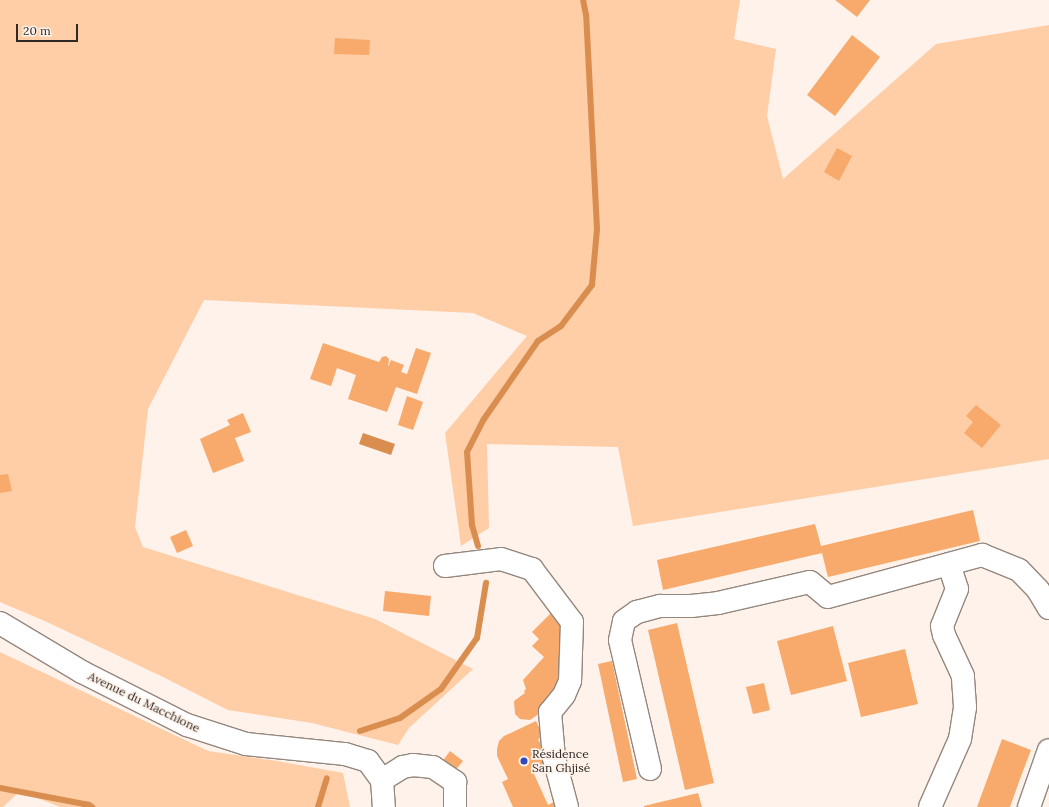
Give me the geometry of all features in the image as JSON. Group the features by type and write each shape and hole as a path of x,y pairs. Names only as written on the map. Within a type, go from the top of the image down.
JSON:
{"street":[{"path":"650,769 620,640 624,621 637,612 660,606 691,606 718,603 810,582 828,597 982,555 1019,570 1038,590 1049,608"},
{"path":"445,566 501,559 532,569 572,622 570,681 564,695 550,712 554,758 567,807"},
{"path":"930,807 960,739 965,707 963,676 944,635 942,626 957,589 949,564"},
{"name":"Avenue du Macchione","path":"0,623 82,672 187,725 246,744 345,754 368,762 382,780"},
{"path":"1029,807 1049,750"},
{"path":"384,807 382,780 403,767 413,765 433,767 445,773 455,782 455,807"}],"shaded area":[{"path":"0,0 740,0 734,39 776,49 767,116 783,179 936,44 1049,25 1049,459 633,526 618,447 487,444 489,528 461,546 445,433 527,336 473,313 204,300 148,409 135,527 143,547 375,619 473,669 409,728 398,745 312,723 228,710 161,676 47,622 0,602"},
{"path":"363,433 395,444 391,455 359,444"},
{"path":"0,652 208,751 277,761 343,773 350,807 60,807 20,791 3,807 0,807"}],"building":[{"path":"835,0 870,0 857,17"},
{"path":"852,35 880,57 835,116 807,95"},
{"path":"335,38 370,40 369,55 334,54"},
{"path":"837,148 852,156 839,181 824,172"},
{"path":"323,343 379,362 382,357 386,356 389,359 388,367 391,360 404,365 401,372 407,374 416,348 431,353 417,394 396,387 387,412 348,399 356,375 337,368 331,386 310,379"},
{"path":"407,396 423,402 413,430 398,425"},
{"path":"976,405 1001,425 982,448 964,433 973,422 966,416"},
{"path":"243,413 251,432 235,438 244,461 213,473 200,439 230,425 227,420"},
{"path":"8,474 12,491 0,493 0,475"},
{"path":"973,510 980,541 828,577 822,553 663,590 657,560 815,524 821,546"},
{"path":"186,530 193,546 177,553 170,537"},
{"path":"385,591 431,596 429,616 383,611"},
{"path":"554,610 566,621 560,627 566,632 557,686 549,694 543,711 530,720 520,719 515,714 514,701 525,693 524,691 526,689 523,680 544,657 532,646 539,639 532,632"},
{"path":"677,623 714,783 685,790 648,630"},
{"path":"833,626 847,681 791,695 777,641"},
{"path":"905,649 918,704 861,717 848,663"},
{"path":"612,661 637,779 623,782 598,664"},
{"path":"764,683 770,710 753,714 746,687"},
{"name":"Résidence San Ghjisé","path":"536,721 544,737 538,739 551,766 534,774 548,805 558,800 562,807 513,807 502,782 508,779 497,756 499,741 504,736"},
{"path":"1002,739 1031,750 1010,807 977,807"},
{"path":"450,751 463,761 454,772 442,762"},
{"path":"698,793 702,807 644,807 644,806"}],"waterway":[{"path":"478,546 472,525 467,452 484,419 538,341 561,326 592,285 597,229 586,15 583,0"},
{"path":"360,731 400,718 441,689 477,638 486,583"},
{"path":"318,807 327,778"},
{"path":"0,788 89,805 92,807"}],"place":[{"name":"Résidence San Ghjisé","path":"524,761"}]}
